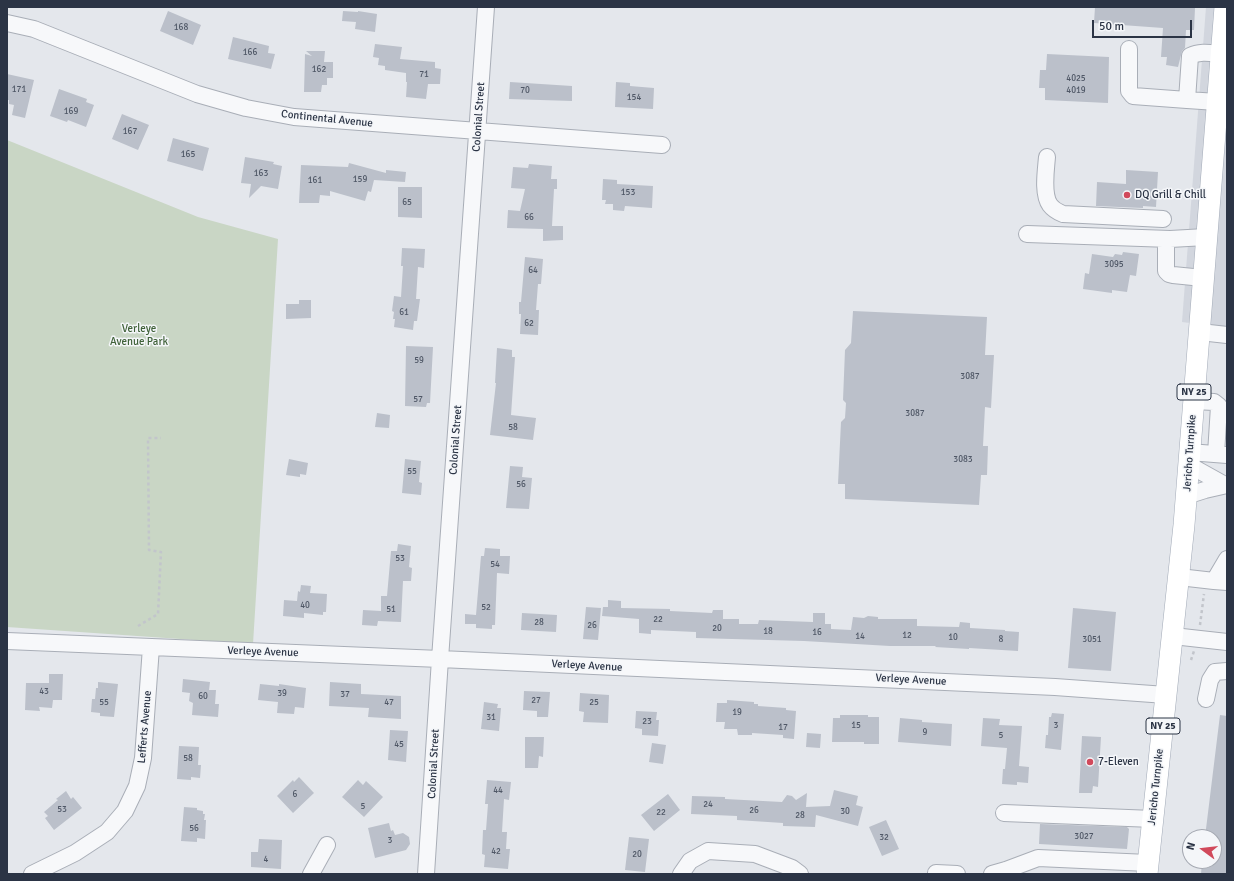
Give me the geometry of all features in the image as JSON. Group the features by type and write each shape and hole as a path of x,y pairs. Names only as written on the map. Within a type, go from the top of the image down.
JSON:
{"main road":[{"name":"Jericho Turnpike","path":"1147,868 1179,577 1200,332 1206,237 1225,7"}],"street":[{"name":"Colonial Street","path":"426,874 486,7"},
{"name":"Continental Avenue","path":"7,23 34,30 197,94 246,108 294,117 478,132 662,144"},
{"path":"1129,49 1129,91 1133,96 1217,102"},
{"path":"1187,100 1190,56 1196,53 1221,54"},
{"path":"1047,157 1046,196 1050,205 1055,210 1063,214 1163,219"},
{"path":"1027,234 1170,239 1206,237"},
{"path":"1170,239 1166,245 1166,271 1173,275 1203,278"},
{"path":"1200,332 1227,335"},
{"path":"1189,458 1221,454 1219,406 1214,402 1194,401"},
{"path":"1189,458 1226,485"},
{"path":"1186,496 1226,485"},
{"path":"1179,577 1220,581 1227,559"},
{"path":"1173,636 1227,642"},
{"name":"Verleye Avenue","path":"7,641 1056,687 1166,695"},
{"name":"Lefferts Avenue","path":"32,874 75,853 107,832 125,811 137,786 143,758 151,647"},
{"path":"1206,699 1210,680 1216,672 1227,671"},
{"path":"1004,812 1153,819"},
{"path":"311,874 327,845"},
{"path":"681,874 690,861 708,851 755,854 792,868 800,874"},
{"path":"992,874 1038,858 1147,868"},
{"path":"936,873 957,874"}],"path":[{"path":"138,626 158,614 161,552 149,550 148,438 161,438"}],"shaded area":[{"path":"1206,7 1227,7 1227,328 1182,322"}],"green space":[{"name":"Verleye Avenue Park","path":"7,140 198,217 278,239 253,644 7,627"}],"building":[{"path":"1095,7 1195,8 1194,30 1186,30 1185,48 1182,51 1178,67 1166,65 1167,57 1161,57 1163,28 1094,23"},
{"path":"168,11 201,25 193,45 160,31"},
{"path":"343,11 358,11 377,14 375,32 355,29 356,22 342,21"},
{"path":"233,37 269,46 268,53 275,54 271,69 228,59"},
{"path":"375,44 402,47 400,59 435,62 435,68 441,69 440,84 428,84 426,99 406,97 406,73 385,70 385,66 378,65 379,58 373,57"},
{"path":"306,51 325,51 324,62 333,62 333,78 327,78 327,85 322,85 321,92 304,92 305,54 312,56"},
{"path":"1047,54 1109,57 1108,103 1045,100 1045,88 1039,88 1040,70 1046,70"},
{"path":"7,74 34,80 25,118 12,115 14,105 9,104 9,100 7,100"},
{"path":"510,82 572,86 572,101 509,99"},
{"path":"616,82 630,83 630,86 654,88 653,109 615,107"},
{"path":"59,89 87,99 86,102 94,105 86,127 68,120 67,122 50,116"},
{"path":"122,114 149,125 138,150 112,139"},
{"path":"173,138 209,148 203,171 167,161"},
{"path":"245,157 274,162 273,164 282,166 278,189 261,186 249,198 251,184 241,183"},
{"path":"349,163 386,173 386,170 406,172 405,182 374,180 371,192 368,191 365,201 330,191 330,196 320,195 319,203 299,203 301,165 348,167"},
{"path":"529,164 552,166 551,179 557,179 557,189 554,189 552,226 563,226 563,240 543,241 543,229 507,228 508,210 520,211 525,189 511,188 513,167 528,168"},
{"name":"DQ Grill & Chill","path":"1126,170 1158,172 1156,207 1143,206 1143,208 1096,206 1097,182 1126,184"},
{"path":"603,179 617,180 617,184 653,186 652,208 625,206 624,211 613,210 613,204 605,204 606,200 602,200"},
{"path":"398,187 422,187 422,218 398,217"},
{"path":"402,248 425,249 424,268 418,267 416,299 420,299 417,321 414,321 413,330 394,327 395,319 393,319 394,312 392,311 394,296 401,297 403,266 401,266"},
{"path":"1123,252 1139,254 1136,276 1130,275 1127,292 1112,290 1112,293 1083,289 1085,273 1089,274 1092,254 1113,257 1115,254 1122,255"},
{"path":"525,257 543,259 541,284 538,284 536,310 539,310 538,335 520,334 521,314 519,314 519,302 521,302"},
{"path":"299,300 311,300 311,318 286,319 286,304 299,304"},
{"path":"853,311 987,317 985,355 994,355 991,408 985,407 983,446 988,446 987,475 981,475 979,505 845,499 845,484 838,484 841,422 845,418 846,403 843,400 845,350 851,343"},
{"path":"406,346 433,347 430,403 427,403 426,407 405,406"},
{"path":"497,348 512,350 512,357 515,357 511,415 536,418 533,440 490,435 496,383"},
{"path":"377,413 390,415 389,428 375,427"},
{"path":"289,459 308,463 306,475 300,474 300,477 286,475"},
{"path":"405,459 421,461 419,482 422,483 421,495 402,493"},
{"path":"510,466 523,467 522,477 532,478 529,509 506,508"},
{"path":"398,544 411,546 409,567 412,568 411,581 403,581 401,622 378,621 377,626 362,625 363,610 381,611 381,596 387,596 391,551 397,551"},
{"path":"485,548 500,549 500,556 510,556 509,574 497,573 495,625 492,625 492,629 476,628 476,624 465,624 465,614 476,615 481,556 484,556"},
{"path":"301,585 311,586 310,593 327,594 326,612 323,612 323,615 304,613 304,618 283,616 284,600 297,601 298,591 300,592"},
{"path":"608,600 621,601 621,608 670,609 670,611 712,613 713,610 723,610 723,619 739,619 739,624 758,624 759,620 813,622 813,613 825,613 825,624 831,624 831,629 851,630 853,617 864,618 868,616 878,617 878,619 917,619 917,626 959,627 960,622 970,623 970,628 1019,632 1018,651 935,647 936,646 890,646 804,641 696,638 696,632 651,630 651,634 639,633 639,619 602,616 603,607 608,607"},
{"path":"586,607 601,608 598,640 583,639"},
{"path":"1073,608 1116,612 1111,671 1068,668"},
{"path":"522,613 557,615 556,632 521,630"},
{"path":"49,674 63,674 62,700 53,700 52,708 39,707 40,711 25,710 26,683 49,683"},
{"path":"183,679 210,682 209,690 216,690 215,704 219,704 218,717 192,715 193,703 189,701 190,693 182,692"},
{"path":"98,682 118,684 114,717 100,716 100,713 91,712 92,699 95,699"},
{"path":"330,682 361,684 361,694 401,696 401,719 368,717 369,708 329,706"},
{"path":"260,684 279,686 279,684 306,688 304,708 295,707 294,714 277,713 278,702 258,700"},
{"path":"524,691 550,692 548,717 537,717 537,711 523,710"},
{"path":"580,693 609,695 608,723 583,722 584,712 579,711"},
{"path":"727,700 754,702 754,704 758,704 758,706 786,708 786,710 796,711 794,739 783,738 783,735 752,733 752,735 738,735 737,729 724,729 725,722 716,722 717,703 727,703"},
{"path":"484,702 498,704 497,708 501,708 499,731 481,729"},
{"path":"636,711 657,712 656,720 659,720 658,736 642,735 642,729 635,728"},
{"path":"1052,713 1064,714 1061,750 1045,748 1046,735 1048,735 1049,717 1051,717"},
{"path":"840,715 868,715 868,717 879,717 879,744 864,744 864,742 832,742 833,718 840,718"},
{"path":"1220,715 1227,716 1227,874 1201,874 1201,869 1222,869 1222,829 1206,829"},
{"path":"900,718 922,720 922,722 952,724 951,746 898,742"},
{"path":"983,718 1000,719 999,725 1022,726 1019,766 1029,767 1028,783 1017,782 1017,785 1002,784 1007,748 981,746"},
{"path":"390,730 408,731 406,762 388,760"},
{"path":"807,733 821,734 820,748 806,747"},
{"name":"7-Eleven","path":"1082,736 1101,737 1098,787 1093,786 1092,793 1079,793"},
{"path":"525,737 544,737 543,757 539,756 538,768 525,768"},
{"path":"652,743 666,745 663,764 649,762"},
{"path":"179,746 199,747 198,765 201,765 200,778 191,777 191,780 177,779"},
{"path":"299,777 314,793 293,813 277,796 293,780 294,782"},
{"path":"358,780 363,785 366,781 383,797 364,817 342,797"},
{"path":"487,780 511,782 509,800 504,799 502,832 507,832 506,849 510,849 508,869 484,867 485,855 482,854 483,830 486,830 488,804 485,804"},
{"path":"834,790 858,796 856,805 863,807 858,826 816,815 815,827 783,826 783,823 737,820 737,816 691,814 692,796 782,802 787,795 792,796 796,800 807,793 806,807 830,806"},
{"path":"66,791 71,799 73,797 82,808 54,830 45,818 48,816 44,812"},
{"path":"668,794 680,810 654,831 641,815"},
{"path":"184,807 197,808 197,810 203,811 203,814 205,814 205,839 197,838 197,842 181,841"},
{"path":"886,820 899,849 882,856 869,827"},
{"path":"389,823 391,831 393,830 395,835 403,833 409,837 410,844 406,850 375,858 368,828"},
{"path":"1040,824 1127,827 1129,829 1127,849 1039,844"},
{"path":"629,837 649,839 645,872 625,870"},
{"path":"259,839 282,840 281,869 251,867 251,852 258,852"}],"place":[{"name":"DQ Grill & Chill","path":"1127,195"},
{"name":"7-Eleven","path":"1090,762"}]}
